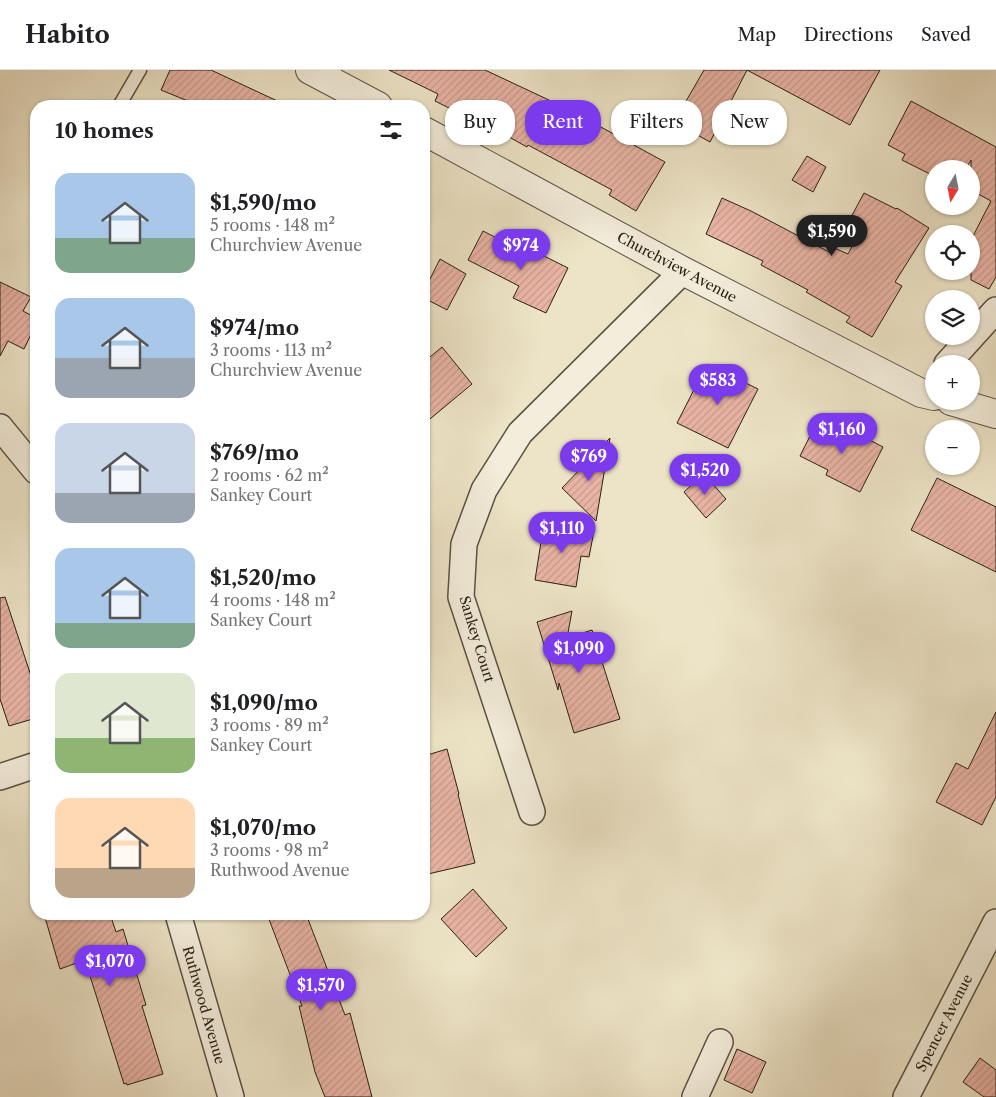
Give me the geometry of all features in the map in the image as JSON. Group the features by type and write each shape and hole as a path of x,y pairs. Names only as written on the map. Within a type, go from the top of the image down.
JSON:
{"street":[{"path":"310,70 367,100"},
{"name":"Churchview Avenue","path":"430,134 683,271 925,387"},
{"name":"Sankey Court","path":"532,812 461,597 464,544 484,490 520,433 683,271"},
{"path":"955,355 996,310"},
{"path":"980,409 996,414"},
{"path":"0,427 30,464"},
{"path":"0,777 30,767"},
{"name":"Ruthwood Avenue","path":"180,920 231,1097"},
{"name":"Spencer Avenue","path":"906,1097 996,922"},
{"path":"695,1097 720,1042"}],"lane":[{"path":"123,100 140,70"}],"building":[{"path":"170,70 211,70 275,100 185,100 161,90"},
{"path":"389,70 485,70 549,100 525,100 525,145 528,145 527,147 515,140 515,100 445,100 445,106 435,101 438,94"},
{"path":"704,70 747,70 732,100 712,100 712,138 710,142 702,138 702,100 687,100"},
{"path":"747,70 880,70 850,125"},
{"path":"911,101 996,147 996,277 989,289 971,280 980,280 979,225 991,201 980,195 980,160 925,160 925,172 902,160 905,154 888,145"},
{"path":"601,127 611,133 611,145 634,145 665,162 636,211 609,195 612,190 528,145 601,145"},
{"path":"807,156 826,167 813,192 792,180"},
{"path":"864,193 897,208 925,226 925,234 895,282 902,286 872,337 846,322 850,317 806,292 808,290 761,265 763,261 706,234 722,198 829,252 832,247 848,254 863,226 850,219"},
{"path":"483,231 534,257 536,252 568,268 546,313 513,298 519,286 468,260"},
{"path":"440,259 466,274 447,310 430,301 430,279"},
{"path":"0,282 30,297 23,311 30,315 30,336 24,349 8,341 0,356"},
{"path":"442,347 472,384 430,419 430,357"},
{"path":"707,364 758,389 728,448 677,423"},
{"path":"817,422 849,438 852,431 883,447 860,492 826,475 828,470 800,456"},
{"path":"610,438 596,521 562,488"},
{"path":"704,474 726,499 706,518 684,492"},
{"path":"937,478 996,507 996,572 911,530"},
{"path":"544,523 594,531 589,557 581,556 576,587 535,580"},
{"path":"5,597 30,673 30,720 9,726 0,699 0,598"},
{"path":"572,611 567,638 592,630 620,719 574,733 559,683 558,690 537,622"},
{"path":"996,712 996,797 982,825 936,802 956,763 968,769"},
{"path":"447,749 475,863 430,874 430,754"},
{"path":"473,889 507,928 476,957 441,919"},
{"path":"46,920 112,920 116,932 123,929 146,1005 142,1006 163,1074 127,1085 126,1083 124,1084 85,960 60,969"},
{"path":"269,920 308,920 345,1015 350,1013 372,1097 325,1097 315,1072 299,1006 302,1006"},
{"path":"737,1049 766,1062 752,1093 724,1080"},
{"path":"980,1058 996,1070 996,1097 984,1097 963,1082"}]}
